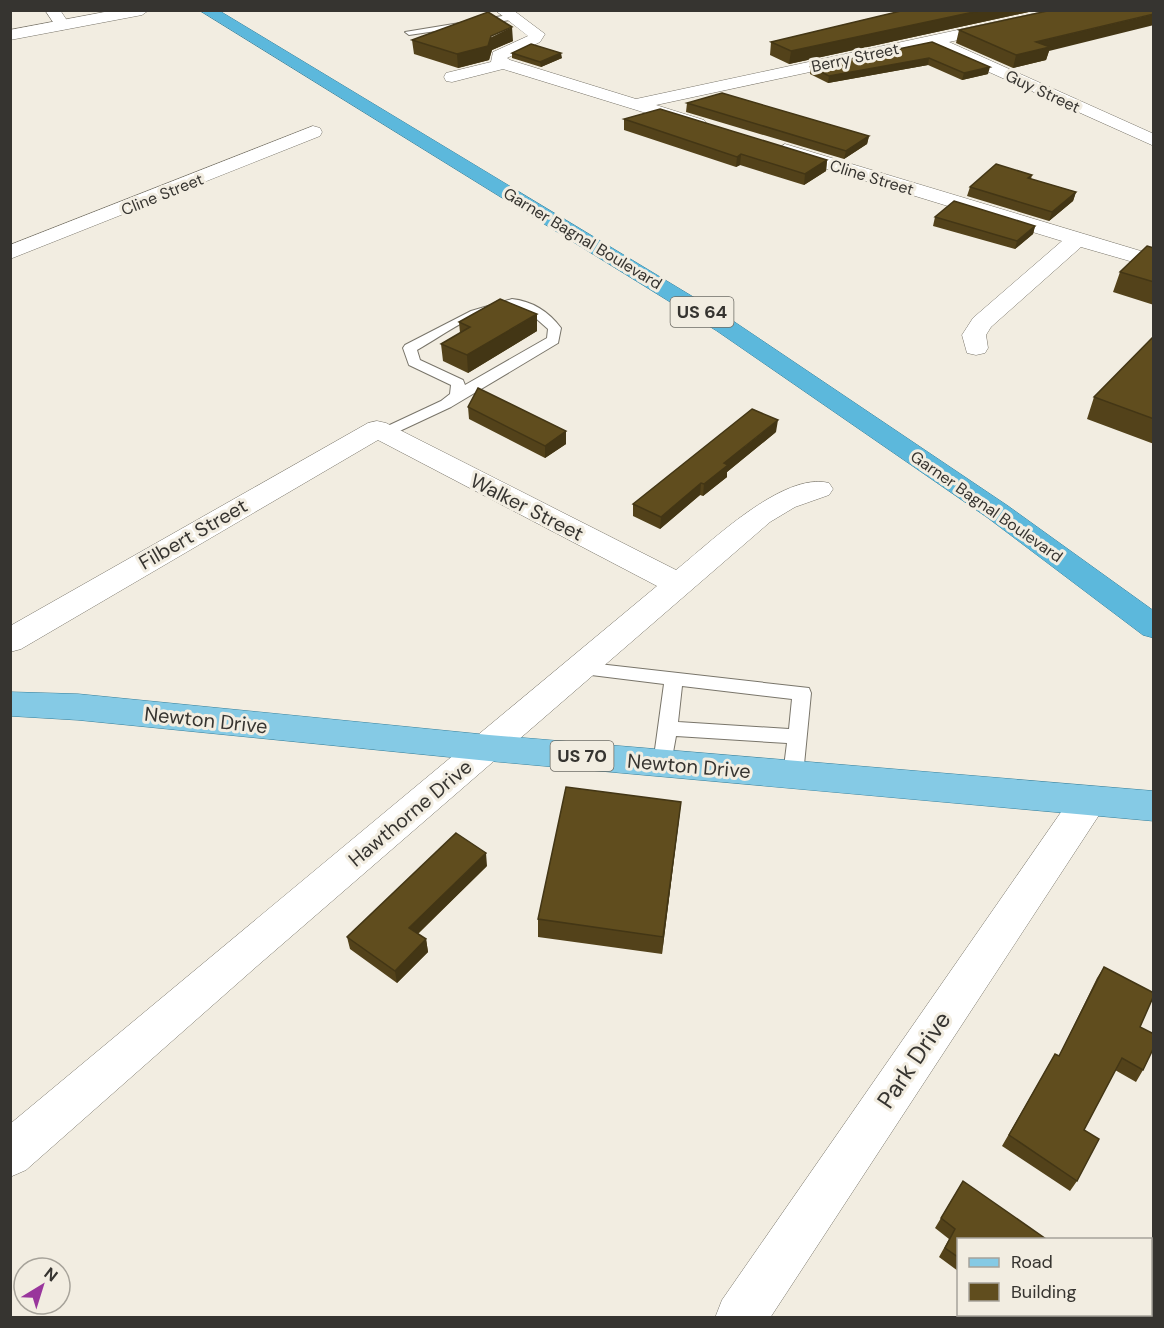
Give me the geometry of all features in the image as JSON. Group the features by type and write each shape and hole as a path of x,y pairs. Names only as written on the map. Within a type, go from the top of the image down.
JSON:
{"highway":[{"name":"Garner Bagnal Boulevard","path":"206,10 725,326 999,512 1154,627"}],"main road":[{"name":"Newton Drive","path":"10,704 78,707 489,748 1154,806"}],"street":[{"path":"52,10 62,25"},
{"path":"10,35 142,10"},
{"name":"Berry Street","path":"635,104 1075,10"},
{"path":"508,14 537,34 534,39 499,55 498,60 504,64 714,129"},
{"name":"Guy Street","path":"934,41 1154,141"},
{"path":"452,77 504,64"},
{"name":"Cline Street","path":"10,253 314,132"},
{"name":"Cline Street","path":"771,146 1154,262"},
{"path":"976,348 974,335 981,323 1077,239"},
{"name":"Walker Street","path":"380,431 678,584"},
{"name":"Filbert Street","path":"10,641 380,431"},
{"name":"Hawthorne Drive","path":"14,1144 489,748 760,516 784,501 819,489"},
{"name":"Park Drive","path":"740,1317 1088,802"}],"lane":[{"path":"409,32 484,23 508,14"},
{"path":"484,23 500,29"},
{"path":"380,431 446,404 457,395 553,340 555,328 537,311 513,302 493,306 410,348 414,362 458,383 457,395"},
{"path":"581,668 802,693 794,775"},
{"path":"663,764 674,678"},
{"path":"668,728 797,737"}],"building":[{"path":"905,10 983,10 791,51 771,42"},
{"path":"1052,10 1154,10 1154,14 1036,42 1050,47 1016,55 959,30"},
{"path":"488,12 512,27 491,36 488,46 457,54 412,40"},
{"path":"932,42 990,67 964,73 929,58 829,76 811,67"},
{"path":"531,44 561,53 540,62 512,53"},
{"path":"722,93 869,136 846,151 687,103"},
{"path":"660,109 827,160 805,174 741,154 737,157 624,119"},
{"path":"996,164 1032,175 1028,178 1076,192 1052,212 970,187"},
{"path":"954,201 1035,226 1017,241 935,217"},
{"path":"1147,246 1154,248 1154,282 1120,272"},
{"path":"500,299 537,314 467,355 441,344 470,327 459,322"},
{"path":"1153,337 1154,419 1094,397"},
{"path":"478,388 566,431 545,446 468,407"},
{"path":"752,409 778,420 724,463 728,465 704,484 701,483 661,517 633,504"},
{"path":"566,787 681,802 663,937 538,919"},
{"path":"456,833 486,853 409,928 426,939 395,971 347,937"},
{"path":"1104,967 1154,993 1140,1027 1154,1034 1154,1047 1143,1070 1122,1058 1084,1130 1099,1139 1077,1181 1009,1135 1055,1054 1059,1056"},
{"path":"963,1181 1045,1238 957,1238 957,1256 945,1248 955,1229 941,1218"}]}
